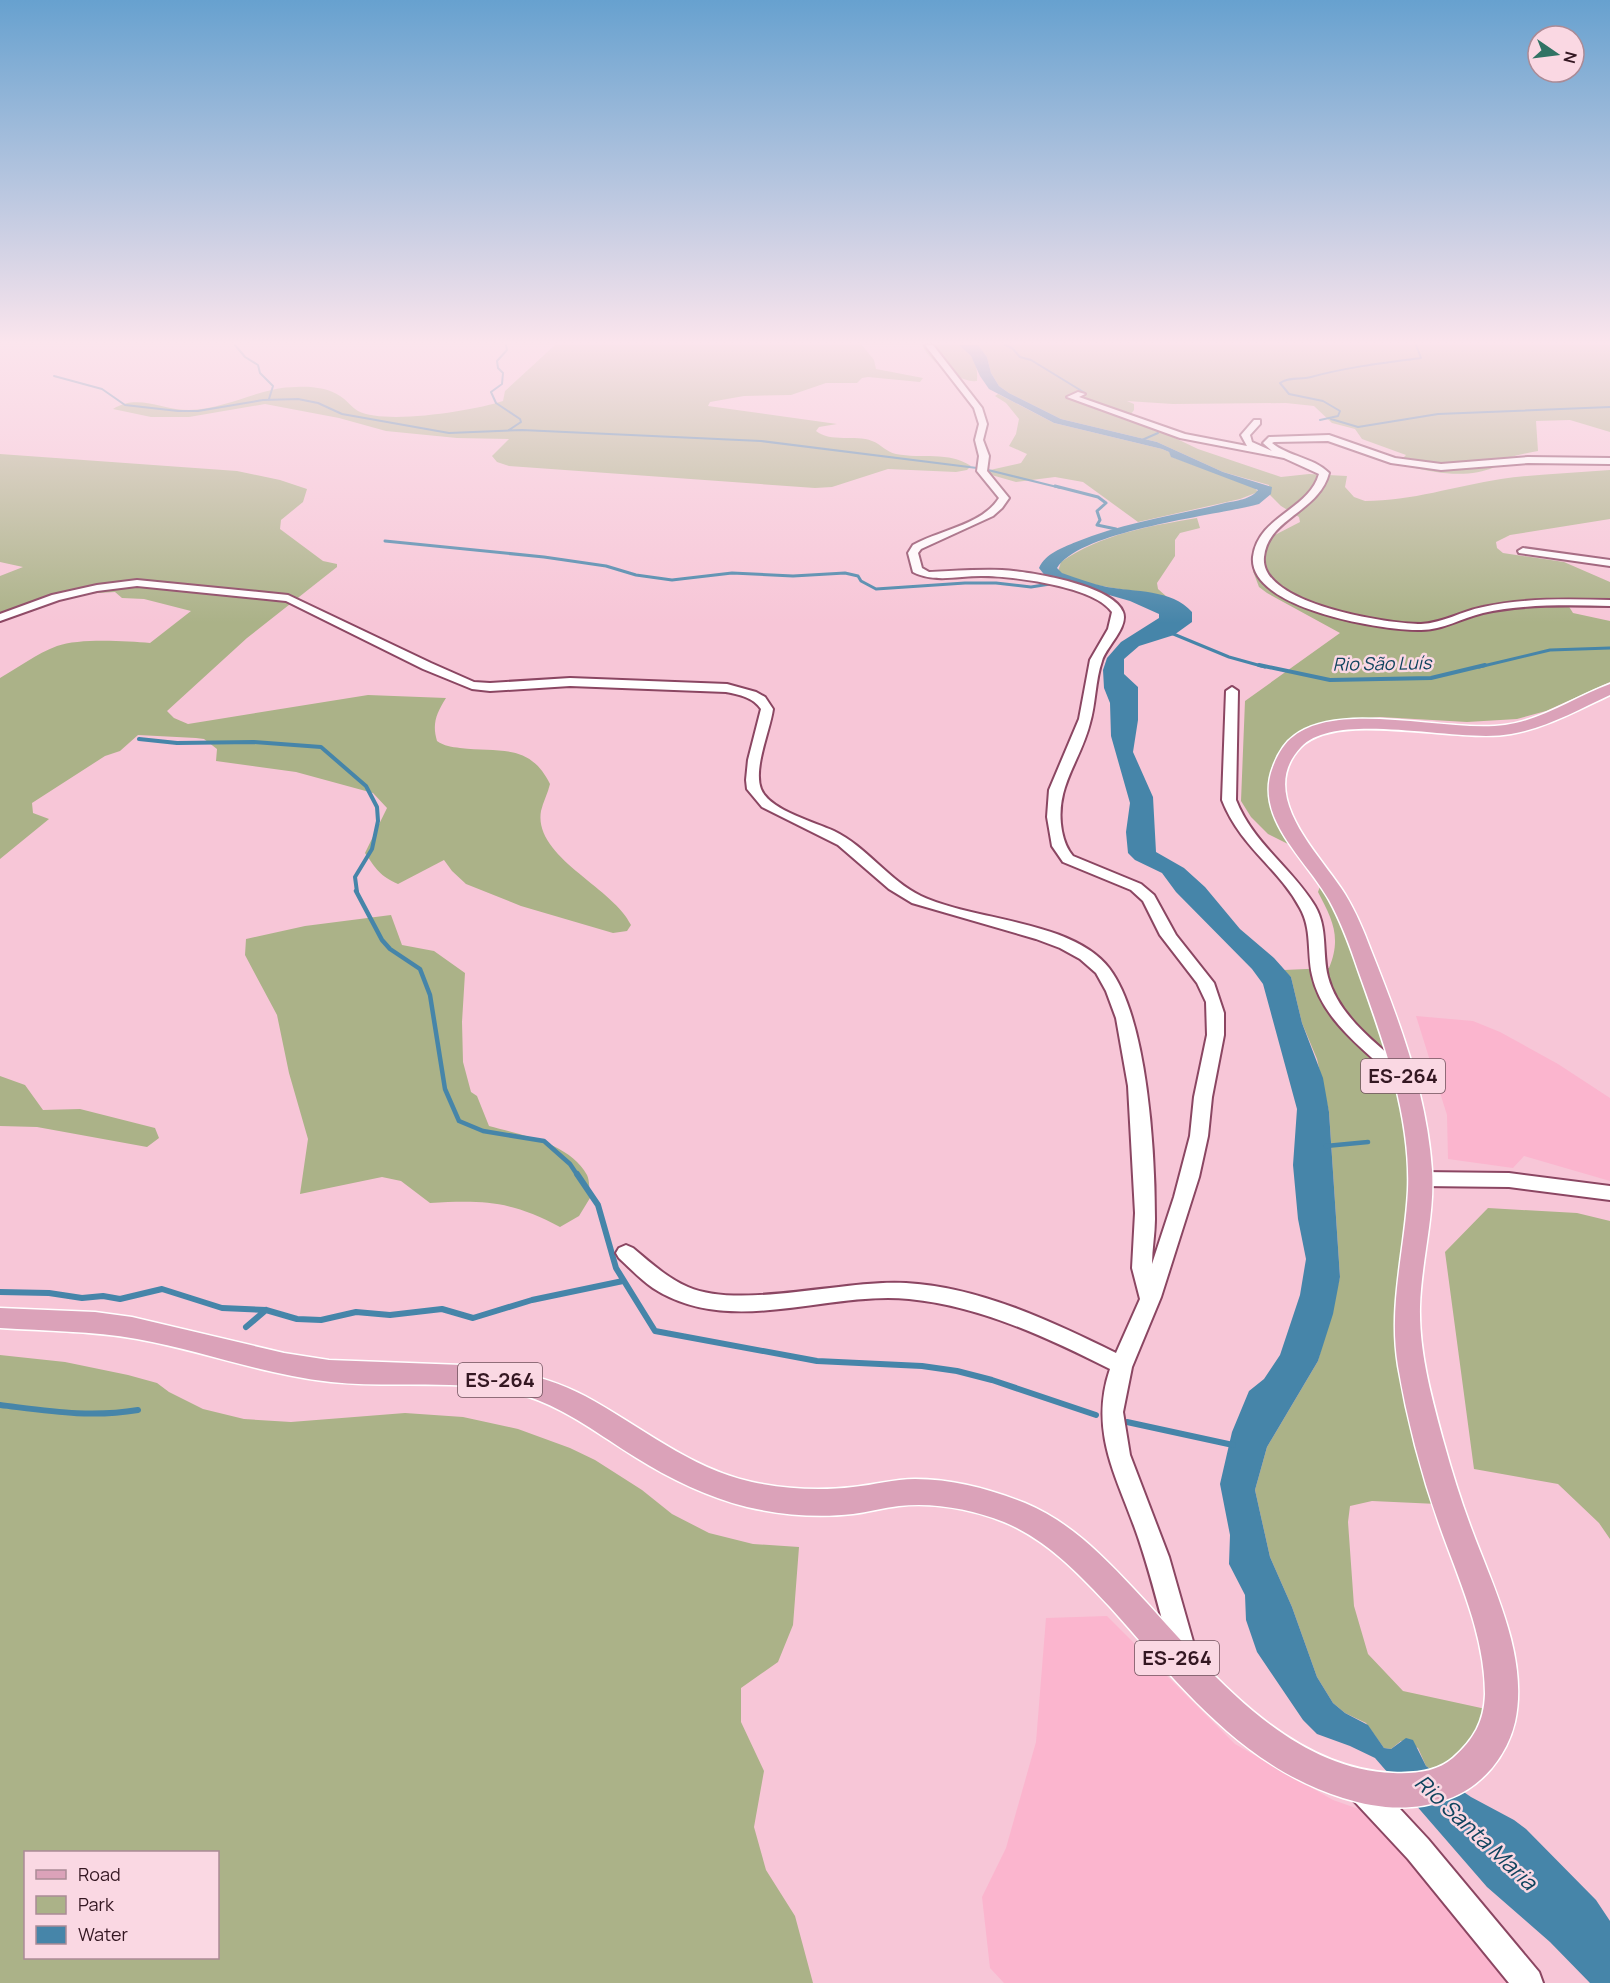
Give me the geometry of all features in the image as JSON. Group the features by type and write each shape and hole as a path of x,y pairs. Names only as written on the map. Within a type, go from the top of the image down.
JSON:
{"main road":[{"name":"ES-264","path":"0,1318 144,1329 266,1359 337,1372 429,1374 509,1380 556,1395 694,1477 735,1491 766,1498 845,1501 909,1492 949,1495 1008,1509 1030,1519 1072,1546 1227,1712 1260,1740 1294,1762 1324,1775 1376,1788 1414,1791 1455,1779 1495,1737 1501,1704 1499,1660 1483,1603 1431,1451 1415,1382 1407,1323 1411,1256 1421,1179 1416,1137 1404,1077 1380,1001 1346,914 1333,890 1288,827 1281,812 1276,796 1276,778 1293,746 1302,738 1325,728 1367,725 1467,732 1517,728 1610,689"}],"street":[{"path":"980,438 984,456 982,471 1004,498 999,508 916,547 913,553 917,570 927,575 1016,574 1102,596 1116,607 1118,615 1116,627 1102,645 1082,729 1056,792 1056,838 1062,853 1068,859 1136,887 1146,894 1156,907 1168,934 1206,980 1214,1003 1216,1032 1203,1092 1199,1136 1186,1188 1150,1300 1120,1365 1112,1412 1115,1443 1168,1593 1188,1669"},
{"path":"1190,438 1299,459"},
{"path":"1246,438 1254,448 1268,454"},
{"path":"1610,461 1528,459 1441,467 1394,461 1329,438 1278,438 1268,441 1268,446 1321,470 1324,478 1305,502 1276,523 1263,540 1258,559 1267,578 1281,590 1311,606 1362,621 1422,627 1438,626 1480,611 1517,604 1610,603"},
{"path":"1523,551 1610,563"},
{"path":"0,618 56,597 97,588 137,583 288,598 427,666 472,685 490,687 570,682 701,686 742,691 761,700 767,709 766,720 753,768 753,782 762,800 788,816 846,843 888,883 908,896 960,915 1047,937 1088,957 1102,970 1122,1010 1134,1067 1145,1216 1142,1266 1150,1300"},
{"path":"1232,691 1229,800 1234,817 1243,833 1284,875 1308,907 1317,932 1319,976 1326,998 1339,1014 1404,1077"},
{"path":"1421,1179 1509,1180 1610,1193"},
{"path":"626,1253 661,1283 682,1294 745,1304 870,1291 904,1291 936,1295 1032,1322 1120,1365"},
{"path":"1376,1788 1418,1849 1528,1983"}],"shaded area":[{"path":"1416,1016 1473,1021 1500,1032 1558,1064 1610,1098 1610,1181 1524,1156 1513,1168 1448,1159 1447,1115"},
{"path":"1107,1616 1235,1744 1333,1800 1373,1814 1507,1983 1004,1983 990,1968 982,1897 1006,1848 1036,1742 1046,1618"}],"green space":[{"path":"452,438 858,438 875,442 896,454 954,458 971,466 967,470 956,472 888,469 832,487 815,488 509,466 497,462 492,456 509,439"},
{"path":"1014,438 1114,438 1162,449 1169,452 1172,457 1254,487 1258,492 1240,499 1138,522 1083,482 1055,477 1016,482 981,472 1021,463 1027,454 1009,446"},
{"path":"1138,438 1174,438 1198,449 1281,477 1309,474 1347,476 1345,487 1354,497 1365,501 1417,496 1501,479 1610,470 1610,519 1510,535 1496,542 1497,548 1503,553 1564,562 1610,582 1610,602 1568,605 1573,613 1610,621 1610,682 1546,711 1517,719 1467,722 1380,717 1325,722 1313,727 1272,781 1318,863 1404,1082 1416,1333 1459,1505 1372,1501 1350,1506 1348,1522 1354,1606 1368,1654 1403,1691 1495,1711 1468,1749 1438,1774 1426,1766 1418,1748 1401,1741 1391,1749 1384,1748 1366,1723 1345,1713 1333,1703 1317,1677 1292,1607 1270,1557 1255,1490 1267,1447 1318,1361 1340,1277 1329,1112 1317,1059 1302,1023 1291,977 1284,970 1329,968 1335,947 1334,929 1318,892 1323,878 1294,847 1268,834 1251,817 1241,801 1245,701 1340,633 1259,587 1253,571 1255,550 1267,539 1300,522 1299,517 1281,506 1270,495 1269,485 1223,472 1157,442"},
{"path":"1537,438 1538,451 1510,458 1495,467 1480,472 1447,473 1430,471 1366,454 1370,451 1403,458 1406,455 1362,439"},
{"path":"0,454 237,471 280,480 307,489 303,502 281,520 280,529 323,561 337,564 337,567 247,638 167,711 174,718 188,724 368,695 446,698 436,719 437,741 454,747 512,752 533,761 550,784 541,811 542,828 549,843 576,871 622,911 631,925 627,931 613,933 521,906 466,884 444,860 398,884 379,872 365,853 387,808 373,793 296,772 216,761 217,749 204,739 196,738 138,735 120,751 105,756 32,803 33,813 49,819 0,859 0,678 42,653 66,643 103,641 150,643 191,611 144,599 122,598 115,592 64,595 0,618 0,576 23,567 0,562"},
{"path":"1197,518 1200,528 1180,533 1175,540 1175,556 1157,583 1158,589 1167,597 1080,581 1058,571 1061,562 1093,544 1144,528"},
{"path":"391,915 402,945 434,951 465,973 462,1022 463,1062 471,1092 477,1096 489,1126 544,1142 569,1155 579,1164 588,1177 590,1198 579,1216 560,1227 527,1212 497,1204 430,1203 401,1181 382,1177 300,1194 308,1139 289,1073 277,1015 245,955 246,939 305,926"},
{"path":"0,1076 25,1085 43,1110 80,1109 155,1128 159,1138 147,1147 37,1127 0,1126"},
{"path":"1488,1208 1577,1213 1610,1221 1610,1539 1599,1523 1558,1484 1474,1469 1445,1252"},
{"path":"0,1355 65,1362 128,1375 157,1383 169,1392 203,1409 244,1419 291,1422 405,1413 463,1417 518,1429 595,1460 642,1490 672,1514 709,1533 753,1544 799,1547 793,1625 778,1662 741,1688 741,1722 764,1771 754,1827 766,1870 795,1916 813,1983 0,1983"}],"water":[{"name":"Rio Santa Maria","path":"1114,438 1138,438 1157,442 1223,472 1272,487 1271,494 1259,504 1120,534 1092,544 1071,555 1057,568 1062,573 1101,586 1163,595 1174,599 1192,612 1192,622 1174,635 1139,646 1124,659 1124,674 1138,687 1138,720 1133,752 1153,797 1156,852 1184,868 1205,887 1240,929 1274,958 1291,977 1302,1023 1323,1078 1329,1112 1340,1277 1333,1314 1318,1361 1267,1447 1255,1490 1270,1557 1292,1607 1317,1677 1333,1703 1345,1713 1368,1725 1384,1748 1391,1749 1406,1738 1413,1740 1426,1766 1471,1797 1526,1829 1596,1900 1610,1921 1610,1983 1590,1983 1550,1942 1487,1887 1375,1758 1317,1734 1303,1720 1257,1652 1246,1620 1245,1595 1229,1564 1230,1535 1220,1484 1232,1432 1249,1391 1264,1379 1280,1355 1300,1295 1306,1259 1298,1219 1293,1165 1297,1109 1263,984 1252,969 1176,892 1162,873 1135,860 1128,853 1126,832 1130,803 1111,736 1110,703 1104,688 1103,670 1107,658 1121,642 1159,618 1159,614 1130,601 1046,577 1039,568 1046,558 1055,552 1094,535 1131,524 1243,499 1252,496 1258,490 1171,457 1169,452"}],"waterway":[{"path":"686,438 761,441 977,468"},
{"path":"1142,440 1148,438"},
{"path":"988,470 1061,488"},
{"path":"1055,486 1098,497 1106,503 1097,511 1100,520 1097,525 1116,529"},
{"path":"385,541 544,557 606,566 636,575 672,580 732,573 793,576 845,573 858,576 861,581 876,589 965,583 996,583 1031,587 1050,584"},
{"name":"Rio São Luís","path":"1171,633 1229,657 1265,667"},
{"name":"Rio São Luís","path":"1479,667 1550,650 1610,648"},
{"name":"Rio São Luís","path":"1259,665 1330,680 1431,678 1485,665"},
{"path":"139,739 177,743 254,742 321,747 366,786 377,807 378,821 372,849 355,877 357,892"},
{"path":"356,891 382,940 390,949 420,969 430,995 445,1089 459,1121 483,1131 544,1141 570,1164 578,1176"},
{"path":"1326,1146 1368,1142"},
{"path":"577,1174 598,1205 616,1268 655,1331 817,1361 922,1366 957,1371 992,1380 1096,1415"},
{"path":"266,1310 297,1319 321,1320 356,1312 390,1315 442,1309 473,1318 532,1300 623,1281"},
{"path":"0,1292 49,1293 82,1298 103,1296 120,1299 162,1289 222,1308 266,1310"},
{"path":"246,1327 266,1310"},
{"path":"0,1405 86,1414 138,1410"},
{"path":"1127,1422 1233,1445"}]}
